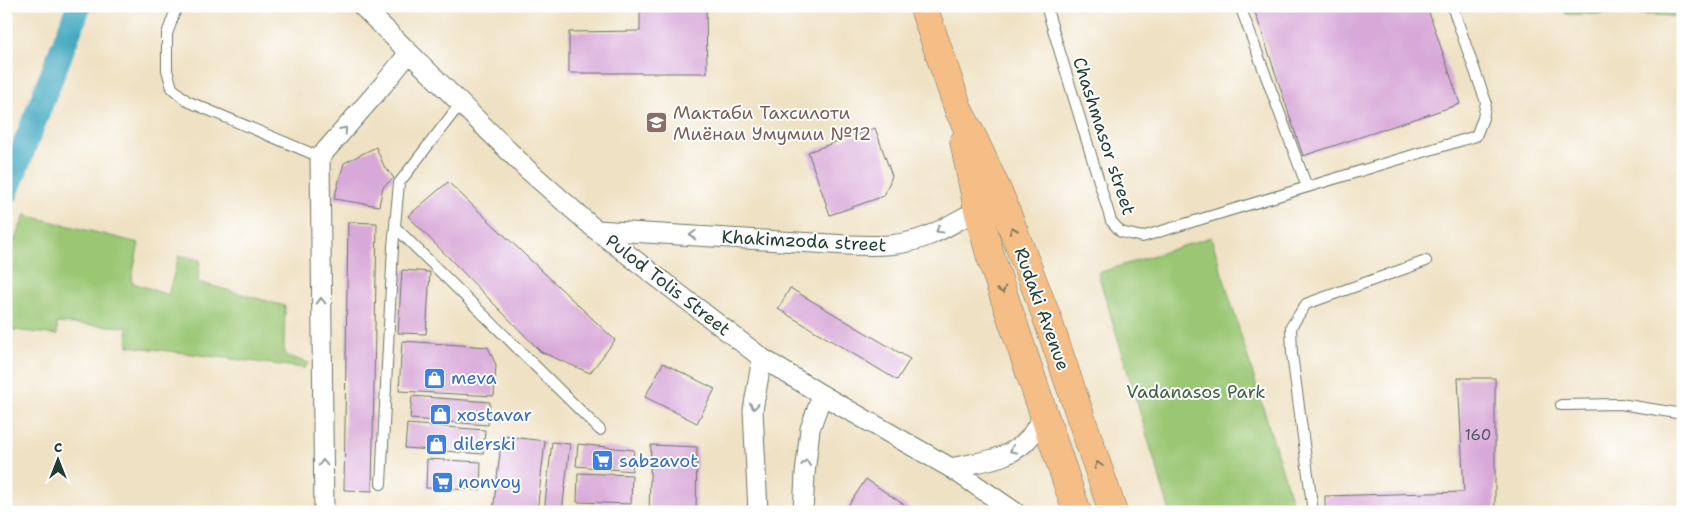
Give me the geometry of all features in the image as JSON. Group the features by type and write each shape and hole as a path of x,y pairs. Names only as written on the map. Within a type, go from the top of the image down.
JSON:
{"highway":[{"name":"Rudaki Avenue","path":"923,6 990,205 1046,316 1113,512"},
{"name":"Rudaki Avenue","path":"990,205 990,255 1077,512"}],"street":[{"name":"Pulod Tolis Street","path":"362,6 528,170 596,230 762,358 822,395 951,468 1015,512"},
{"path":"324,512 320,157 409,53"},
{"name":"Khakimzoda street","path":"596,230 855,246 886,246 912,242 932,235 990,205"},
{"path":"758,512 753,410 762,358"},
{"path":"802,512 810,429 822,395"},
{"path":"951,468 995,458 1016,449 1030,437 1044,414"}],"lane":[{"path":"6,12 9,6"},
{"path":"177,6 167,34 167,70 172,88 187,101 320,157"},
{"name":"Chashmasor street","path":"1046,6 1111,221 1121,232 1142,237 1476,136 1484,118 1486,102 1452,6"},
{"path":"1240,6 1307,187"},
{"path":"381,484 394,227 399,183 460,103"},
{"path":"394,227 600,430"},
{"path":"1313,512 1292,354 1291,327 1306,304 1426,261"},
{"path":"1560,405 1620,404 1683,414"}],"green space":[{"path":"1562,6 1675,6 1683,18 1639,14 1566,14"},
{"path":"25,215 139,243 131,282 168,295 179,255 200,260 198,282 285,306 284,349 287,356 309,363 304,368 128,346 127,327 57,323 57,335 6,329 6,262"},
{"name":"Vadanasos Park","path":"1211,237 1295,512 1170,512 1098,273"}],"building":[{"path":"640,6 706,6 707,73 569,73 569,32 640,31"},
{"path":"1253,6 1427,6 1460,104 1303,156"},
{"path":"875,128 892,176 884,196 830,215 808,152"},
{"path":"376,147 384,166 394,178 383,187 379,206 334,199 344,163"},
{"path":"448,182 615,340 590,373 541,352 408,216"},
{"path":"348,222 377,223 372,491 344,490"},
{"path":"402,270 430,272 426,334 398,333"},
{"path":"790,288 910,359 897,380 778,309"},
{"path":"402,341 488,347 496,365 494,396 399,391"},
{"path":"663,363 715,389 697,423 645,397"},
{"path":"1458,378 1495,378 1495,512 1325,512 1325,496 1464,492"},
{"path":"412,396 490,402 488,425 410,419"},
{"path":"407,424 485,430 483,454 405,448"},
{"path":"502,436 545,441 537,512 493,512"},
{"path":"552,442 570,444 562,512 544,512"},
{"path":"578,444 634,450 632,471 576,466"},
{"path":"651,445 697,447 696,512 649,512"},
{"path":"427,459 481,462 480,490 426,488"},
{"path":"578,473 632,475 631,504 577,502"},
{"path":"866,479 915,512 850,512 846,509"}],"waterway":[{"path":"6,193 79,6"}],"place":[{"name":"Мактаби Тахсилоти Миёнаи Умумии №12","path":"657,123"},
{"name":"meva","path":"435,378"},
{"name":"xostavar","path":"441,415"},
{"name":"dilerski","path":"437,444"},
{"name":"sabzavot","path":"603,461"},
{"name":"nonvoy","path":"442,482"}]}
